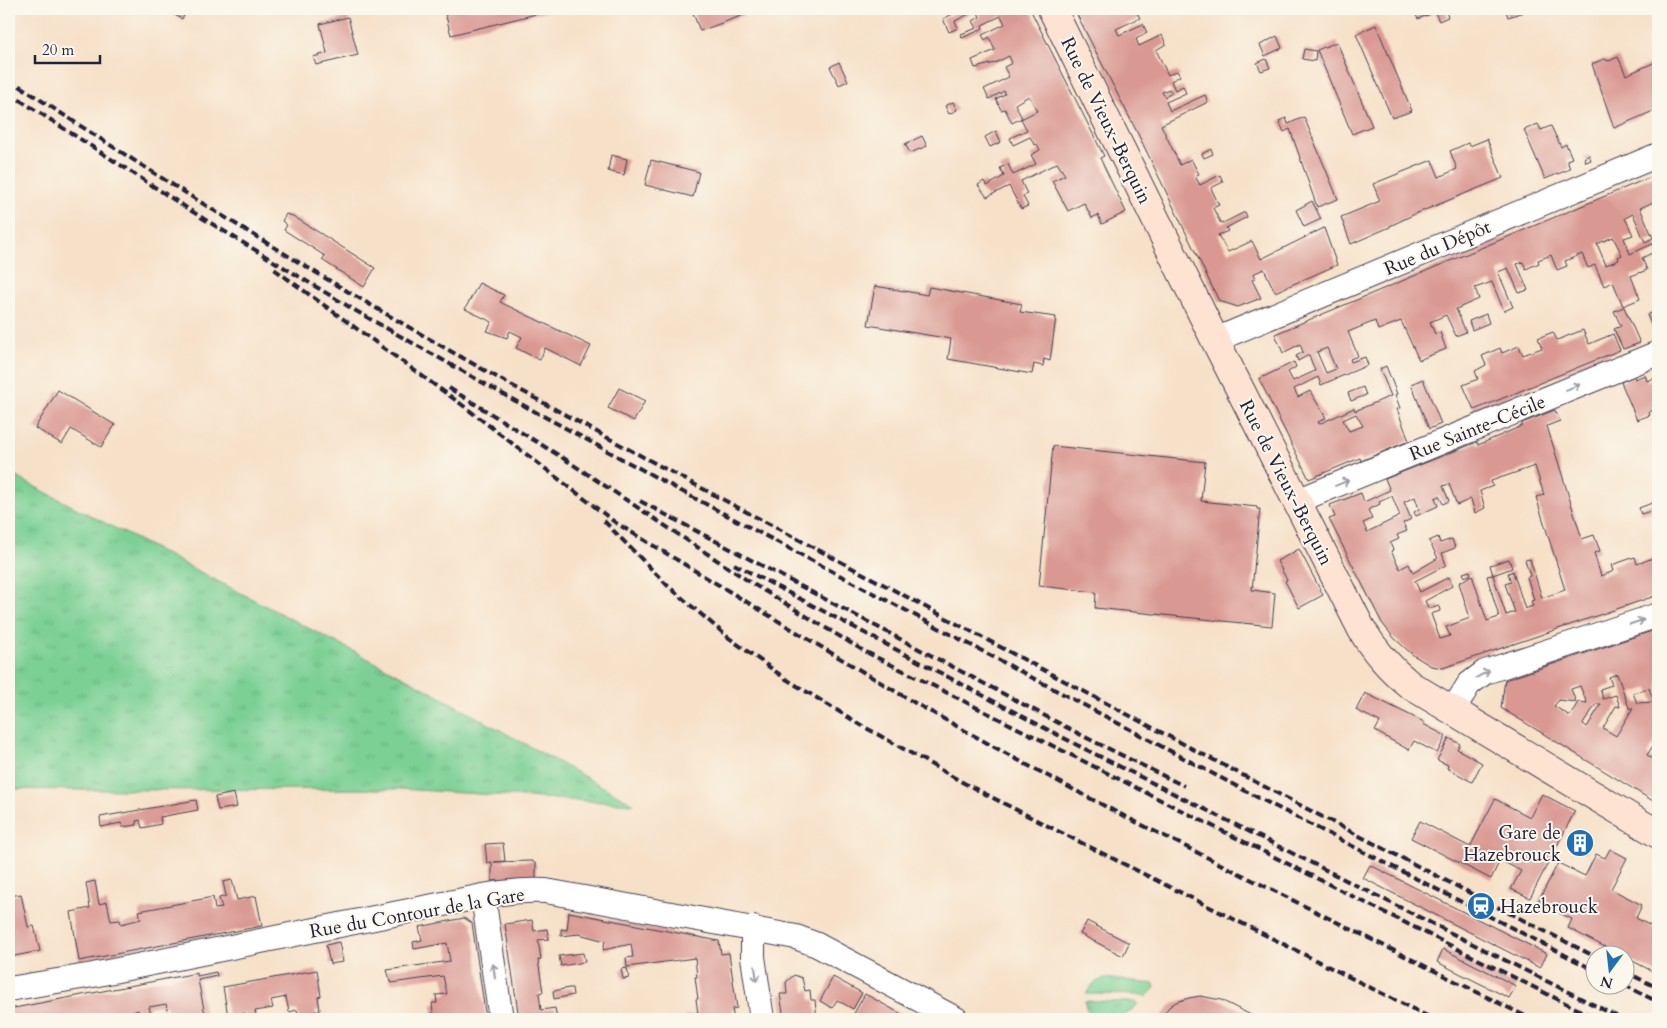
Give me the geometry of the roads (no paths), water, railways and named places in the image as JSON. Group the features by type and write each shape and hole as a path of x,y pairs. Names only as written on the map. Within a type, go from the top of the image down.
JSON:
{"street":[{"name":"Rue de Vieux-Berquin","path":"1052,9 1215,340 1360,628 1373,649 1389,667 1410,685 1658,834"},
{"name":"Rue du Dépôt","path":"1215,340 1658,155"},
{"name":"Rue Sainte-Cécile","path":"1297,501 1658,353"},
{"path":"1452,710 1469,684 1484,672 1658,615"},
{"name":"Rue du Contour de la Gare","path":"9,989 92,975 510,891 546,891 789,934 805,940 956,1019"},
{"path":"483,896 501,1019"},
{"path":"753,928 753,957 762,1019"}],"railway":[{"path":"9,79 140,164 274,247 429,339 560,412 1154,729 1584,951"},
{"path":"9,93 204,219 356,311 510,398 1255,796 1584,965"},
{"path":"274,269 461,404 616,523 915,703 1116,812 1531,1019"},
{"path":"449,388 568,461"},
{"path":"563,458 753,584 864,651 1597,1019"},
{"path":"640,501 1085,737 1184,786"},
{"path":"604,521 668,586 729,638 786,679 861,725 964,783 1433,1019"},
{"path":"734,564 1077,745 1622,1019"},
{"path":"1634,976 1658,988"},
{"path":"1634,990 1658,1002"}],"place":[{"name":"Gare de Hazebrouck","path":"1580,843"},
{"name":"Hazebrouck","path":"1481,906"}]}
